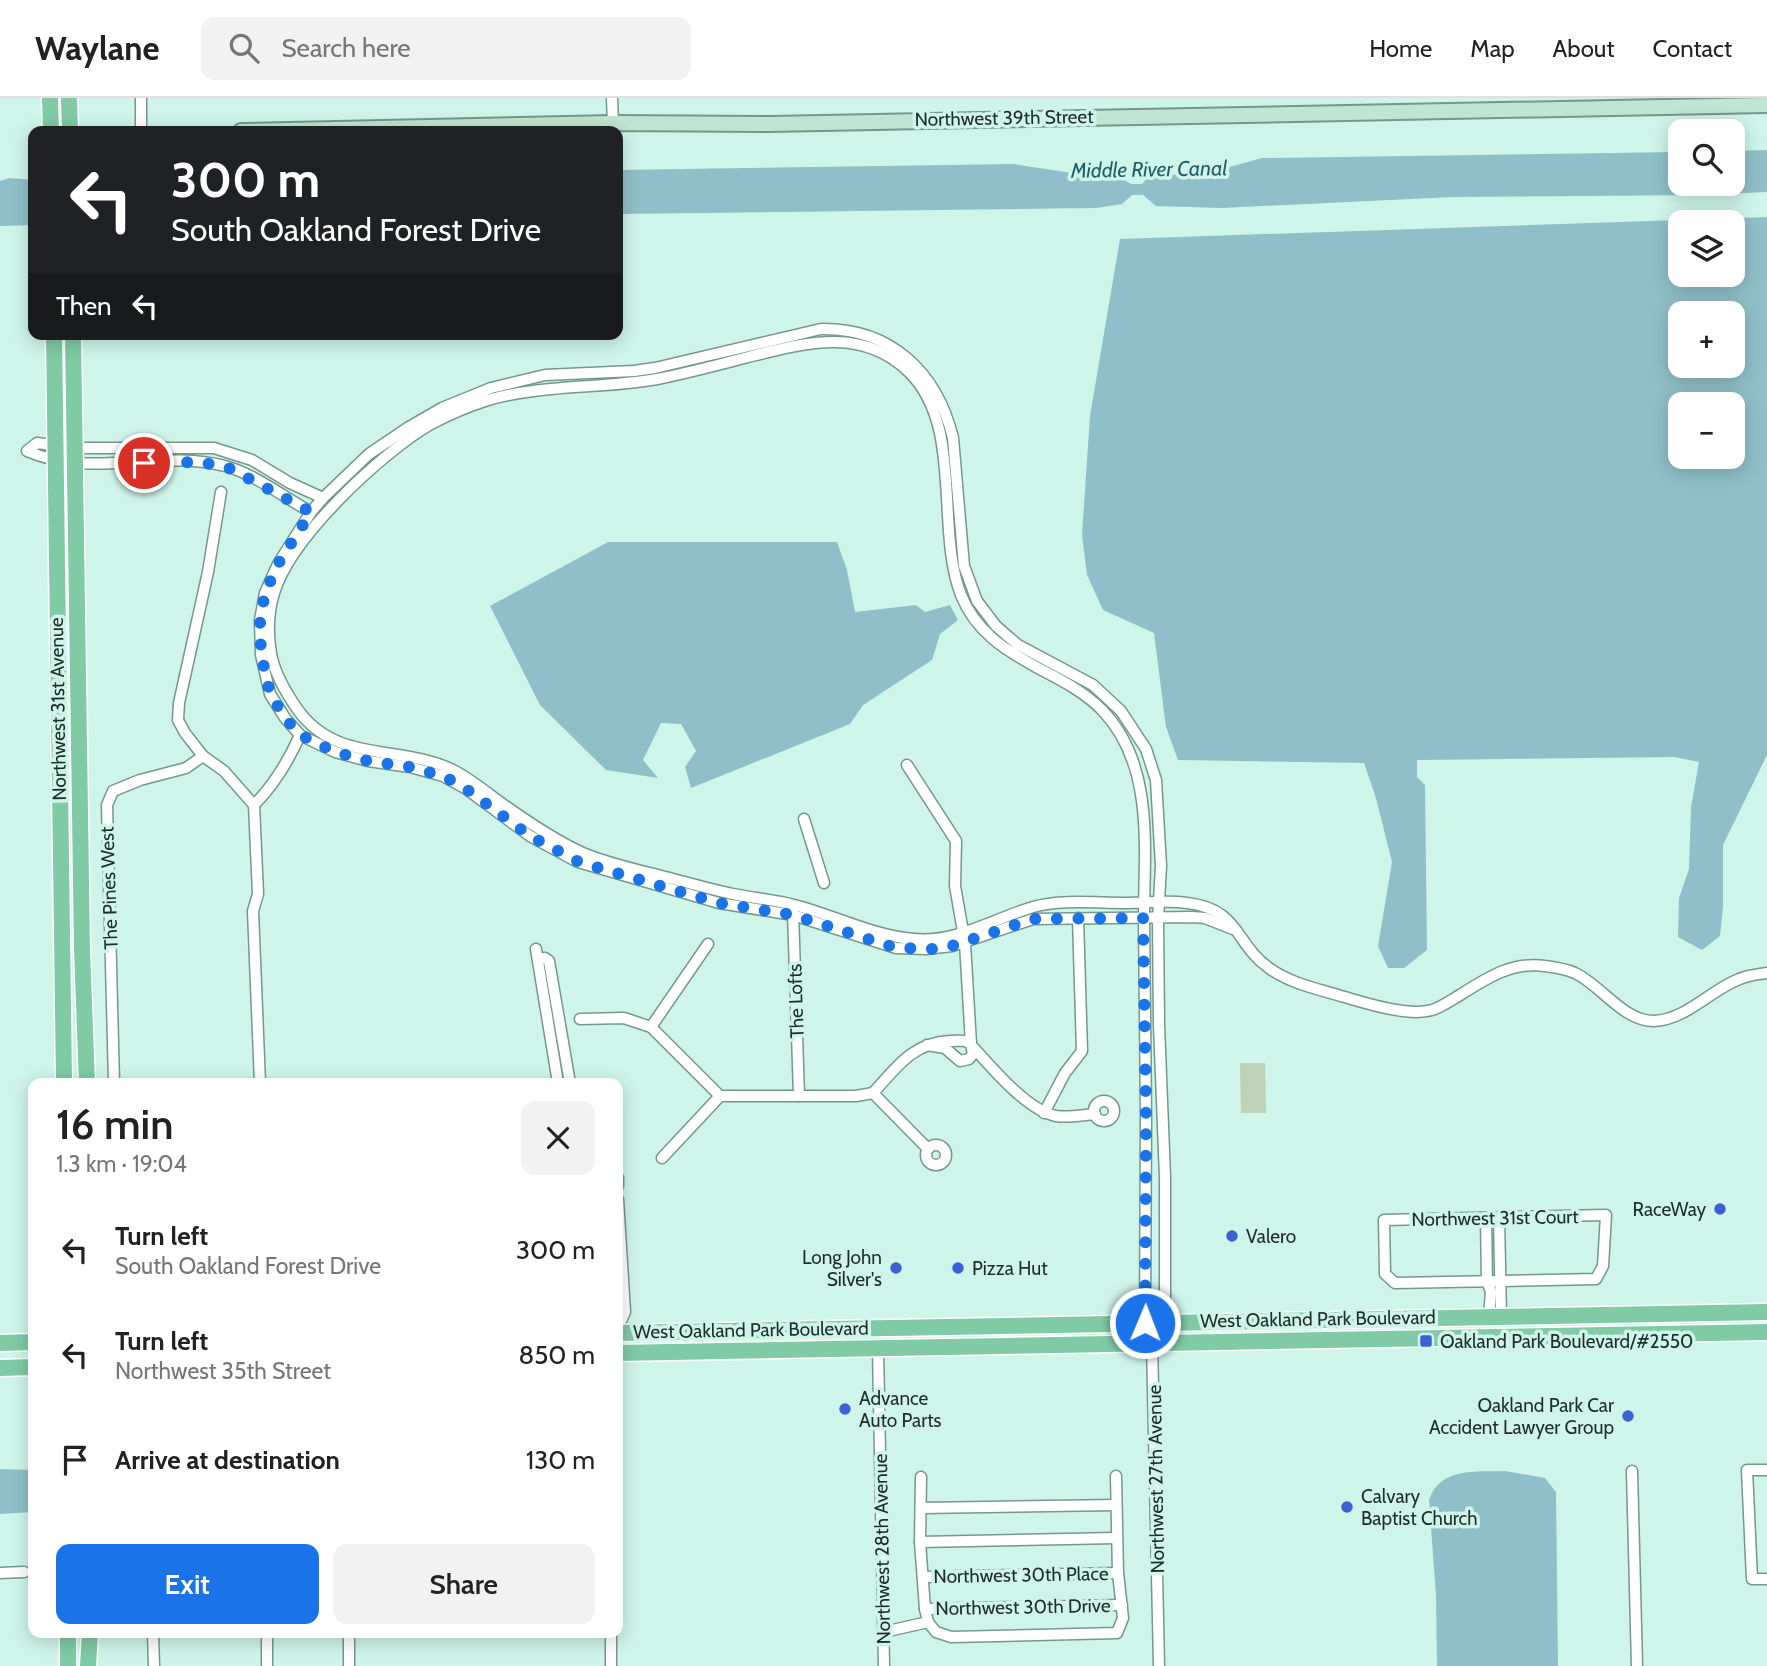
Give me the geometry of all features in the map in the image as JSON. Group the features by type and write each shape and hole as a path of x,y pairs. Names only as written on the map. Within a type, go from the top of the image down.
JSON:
{"main road":[{"path":"50,98 51,126"},
{"path":"69,98 70,126"},
{"name":"Northwest 31st Avenue","path":"54,340 64,1078"},
{"name":"Northwest 31st Avenue","path":"73,340 86,1078"},
{"name":"West Oakland Park Boulevard","path":"623,1331 873,1329 1767,1312"},
{"path":"1500,1337 1507,1323 1521,1316"},
{"path":"1474,1337 1491,1332 1495,1317"},
{"path":"878,1348 886,1335 898,1328"},
{"path":"842,1349 873,1329"},
{"name":"West Oakland Park Boulevard","path":"623,1353 1767,1332"},
{"path":"0,1343 28,1342"},
{"path":"0,1368 28,1367"},
{"path":"68,1638 68,1666"},
{"path":"88,1666 90,1638"}],"street":[{"path":"141,98 141,126"},
{"path":"612,98 613,123"},
{"name":"Northwest 39th Street","path":"474,126 770,124 1767,105"},
{"path":"1152,1343 1166,1323 1166,1177 1159,1025 1160,902 1158,792 1146,749 1130,722 1103,692 1070,671 1012,641 983,611 969,584 964,566 955,447 949,420 935,390 916,366 898,351 878,340 848,331 821,329 655,368 545,375 501,385 442,408 369,454 311,512 278,564 265,593 260,620 261,654 270,694 300,735 335,752 443,776 465,788 530,836 570,852 579,862 680,886 719,903 793,910 896,948 936,949 1030,908 1047,904 1160,902 1186,903 1219,912 1230,920 1257,958 1284,977 1356,1000 1415,1012 1432,1010 1505,969 1534,965 1554,967 1577,974 1630,1014 1656,1021 1676,1015 1745,976 1767,973"},
{"name":"Northwest 27th Avenue","path":"570,852 449,768 407,756 354,748 330,738 308,723 278,678 271,650 270,613 274,590 282,574 312,530 363,476 428,426 470,407 493,399 554,388 660,378 805,343 854,343 895,360 908,371 925,393 936,420 941,443 955,574 964,602 976,624 1006,649 1084,695 1103,711 1121,736 1135,767 1142,803 1146,1102 1145,1323 1152,1343 1159,1666"},
{"path":"56,452 75,456 214,448 252,460 290,483 324,498"},
{"path":"56,452 75,456 221,465 237,470 311,512"},
{"path":"221,492 208,572 179,703 178,720 203,756 224,771 254,805 258,894 253,912 260,1078"},
{"path":"254,805 272,786 288,762 300,735"},
{"name":"The Pines West","path":"114,1078 107,805 113,791 140,780 186,768 203,756"},
{"path":"907,765 956,841 955,886 964,938 970,1020 967,1046 960,1061 952,1052 939,1045 927,1045"},
{"path":"804,819 824,883"},
{"name":"The Lofts","path":"793,910 799,1096"},
{"path":"964,938 1033,919 1078,918 1205,918 1227,925 1239,933"},
{"path":"1044,1113 1065,1073 1082,1051 1078,918"},
{"path":"650,1027 708,944"},
{"path":"557,1078 537,954 549,961 569,1078"},
{"path":"580,1019 624,1018 650,1027 720,1096 856,1096 873,1093 908,1055 934,1042 967,1046 1044,1113 1065,1117 1095,1114"},
{"path":"952,1052 953,1046 967,1046"},
{"path":"873,1093 928,1149"},
{"path":"662,1158 720,1096"},
{"name":"Northwest 31st Court","path":"1487,1282 1395,1283 1385,1274 1384,1220 1606,1215 1603,1266 1596,1279 1500,1281"},
{"path":"1486,1217 1487,1282 1495,1317"},
{"path":"1495,1317 1500,1281 1499,1217"},
{"path":"623,1280 623,1317"},
{"path":"1487,1282 1500,1281"},
{"name":"Northwest 28th Avenue","path":"878,1348 884,1666"},
{"path":"1767,1470 1747,1470 1752,1579 1767,1579"},
{"path":"1632,1471 1636,1666"},
{"path":"922,1477 920,1542 925,1609 928,1622 936,1633 951,1637 1117,1633 1123,1618 1116,1538 1116,1476"},
{"path":"921,1508 1116,1505"},
{"path":"920,1542 1116,1538"},
{"path":"0,1573 24,1572"},
{"name":"Northwest 30th Place","path":"923,1577 1118,1573"},
{"name":"Northwest 30th Drive","path":"925,1609 1122,1605"},
{"path":"884,1632 928,1622"},
{"path":"153,1638 154,1666"},
{"path":"267,1638 267,1666"},
{"path":"349,1638 349,1666"},
{"path":"611,1638 611,1666"}],"green space":[{"path":"1240,1063 1265,1063 1266,1113 1241,1113"}],"water":[{"path":"1767,150 1767,192 1745,193 1745,151"},
{"path":"1668,152 1668,195 1453,197 1221,208 1156,206 1143,195 1132,195 1122,204 1096,208 623,214 623,170 1013,164 1092,176 1117,176 1131,184 1142,184 1149,176 1208,173 1262,158"},
{"path":"9,178 28,180 28,225 0,226 0,181"},
{"path":"1767,217 1767,755 1723,845 1720,936 1702,950 1678,937 1679,898 1689,869 1691,807 1699,762 1674,757 1417,760 1417,777 1425,785 1427,950 1404,968 1388,968 1378,946 1392,862 1364,763 1178,760 1166,727 1154,633 1103,610 1087,575 1082,535 1090,416 1120,239 1668,220 1668,287 1745,287 1745,218"},
{"path":"608,542 837,542 847,570 855,612 916,605 925,612 950,605 958,620 940,634 932,660 863,705 850,724 691,788 685,767 696,751 681,724 661,723 643,760 658,778 606,770 540,705 490,606"},
{"path":"0,1469 28,1470 28,1512 0,1514"},
{"path":"1505,1471 1545,1478 1556,1492 1558,1666 1437,1666 1436,1595 1429,1500 1434,1489 1450,1477 1471,1472"}],"place":[{"name":"RaceWay","path":"1720,1209"},
{"name":"Valero","path":"1232,1236"},
{"name":"Long John Silver's","path":"896,1268"},
{"name":"Pizza Hut","path":"958,1268"},
{"name":"Oakland Park Boulevard/#2550","path":"1426,1341"},
{"name":"Advance Auto Parts","path":"845,1409"},
{"name":"Oakland Park Car Accident Lawyer Group","path":"1628,1416"},
{"name":"Calvary Baptist Church","path":"1347,1507"}],"route":[{"path":"144,463 199,462 221,465 237,470 311,512 278,564 265,593 260,620 261,654 271,698 285,718 300,735 335,752 443,776 465,788 530,836 579,862 719,903 793,915 896,948 936,949 952,946 1033,919 1143,918 1145,1323"}],"water label":[{"name":"Middle River Canal","path":"1149,169"}]}
